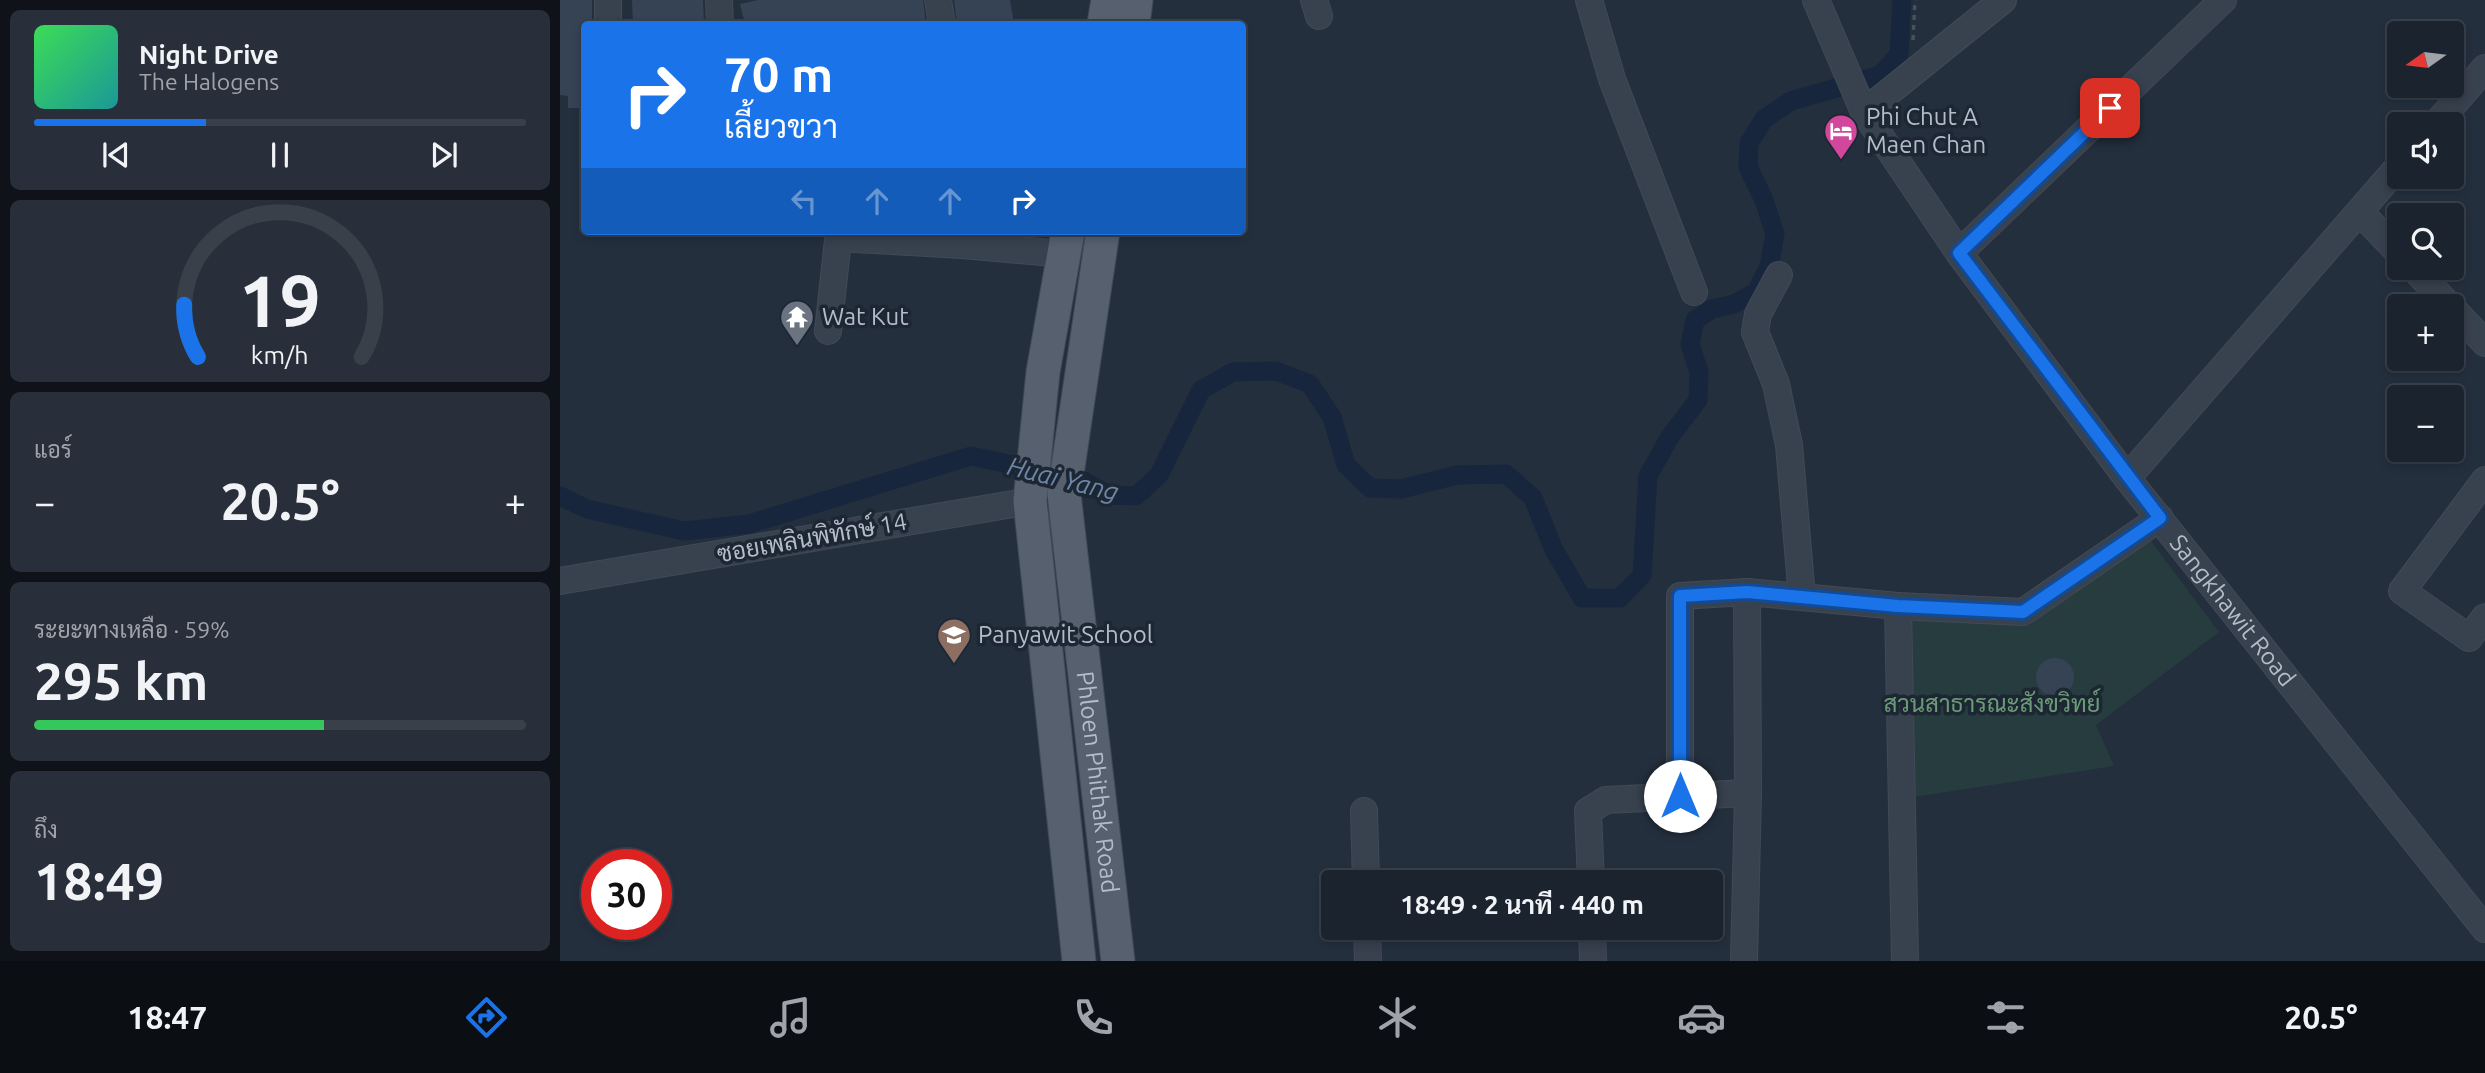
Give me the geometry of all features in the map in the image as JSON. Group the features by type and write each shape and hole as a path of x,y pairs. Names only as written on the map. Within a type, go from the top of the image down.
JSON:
{"main road":[{"path":"1104,21 1108,0"},
{"path":"1133,21 1136,0"},
{"name":"Phloen Phithak Road","path":"1102,235 1064,495 1118,961"},
{"name":"Phloen Phithak Road","path":"1066,242 1043,372 1030,500 1079,961"}],"street":[{"path":"608,0 608,21"},
{"path":"719,0 720,21"},
{"path":"938,0 942,21"},
{"path":"1589,0 1612,79 1694,292"},
{"name":"Sangkhawit Road","path":"1816,0 1864,112 1959,253 2127,478 2482,918"},
{"path":"1864,112 2003,0"},
{"path":"1959,253 2223,0"},
{"path":"2446,112 2485,68"},
{"path":"2127,478 2387,180"},
{"path":"2360,212 2387,240"},
{"path":"828,331 839,235"},
{"path":"870,235 1066,242"},
{"path":"1779,275 1758,313 1755,332 1776,384 1789,445 1802,597"},
{"path":"2425,280 2438,294"},
{"path":"2464,321 2485,343"},
{"path":"2485,480 2402,591 2469,638 2485,617"},
{"name":"ซอยเพลินพิทักษ์ 14","path":"560,581 1064,495"},
{"path":"1680,796 1680,596 1747,592 1898,606 2023,612 2160,518"},
{"path":"1744,961 1748,793 1747,592"},
{"path":"1898,606 1905,961"},
{"path":"1590,870 1588,811 1606,800 1748,793"},
{"path":"1364,811 1366,870"},
{"path":"1367,940 1368,961"},
{"path":"1593,940 1594,961"}],"path":[{"path":"1913,40 1915,0"}],"green space":[{"name":"สวนสาธารณะสังขวิทย์","path":"2147,536 2219,632 2096,725 2114,766 1914,797 1909,620 2029,625"}],"building":[{"path":"560,0 592,0 592,21 581,21 581,108 568,108 568,96 560,95"},
{"path":"632,0 703,0 704,21 633,21"},
{"path":"758,0 923,0 926,21 744,21 740,4"},
{"path":"954,0 1010,0 1014,21 957,21"},
{"path":"2055,658 2068,664 2074,677 2068,690 2055,696 2042,690 2036,677 2042,664"}],"waterway":[{"name":"Huai Yang","path":"560,496 587,509 684,531 749,524 971,456 1080,479 1109,495 1136,496 1159,475 1201,390 1233,372 1276,371 1310,384 1332,417 1346,465 1370,488 1401,489 1457,475 1506,474 1533,498 1554,550 1582,598 1620,598 1642,575 1648,476 1669,438 1698,400 1699,372 1690,344 1695,320 1712,309 1734,304 1756,292 1769,267 1775,234 1764,200 1748,167 1749,143 1764,119 1791,101 1881,75 1899,54 1902,0"}],"place":[{"name":"Phi Chut A Maen Chan","path":"1841,161"},
{"name":"Wat Kut","path":"797,347"},
{"name":"Panyawit School","path":"954,665"}],"route":[{"path":"1680,796 1680,596 1747,592 1898,606 2023,612 2160,518 2127,478 1959,253 2110,108"}]}
